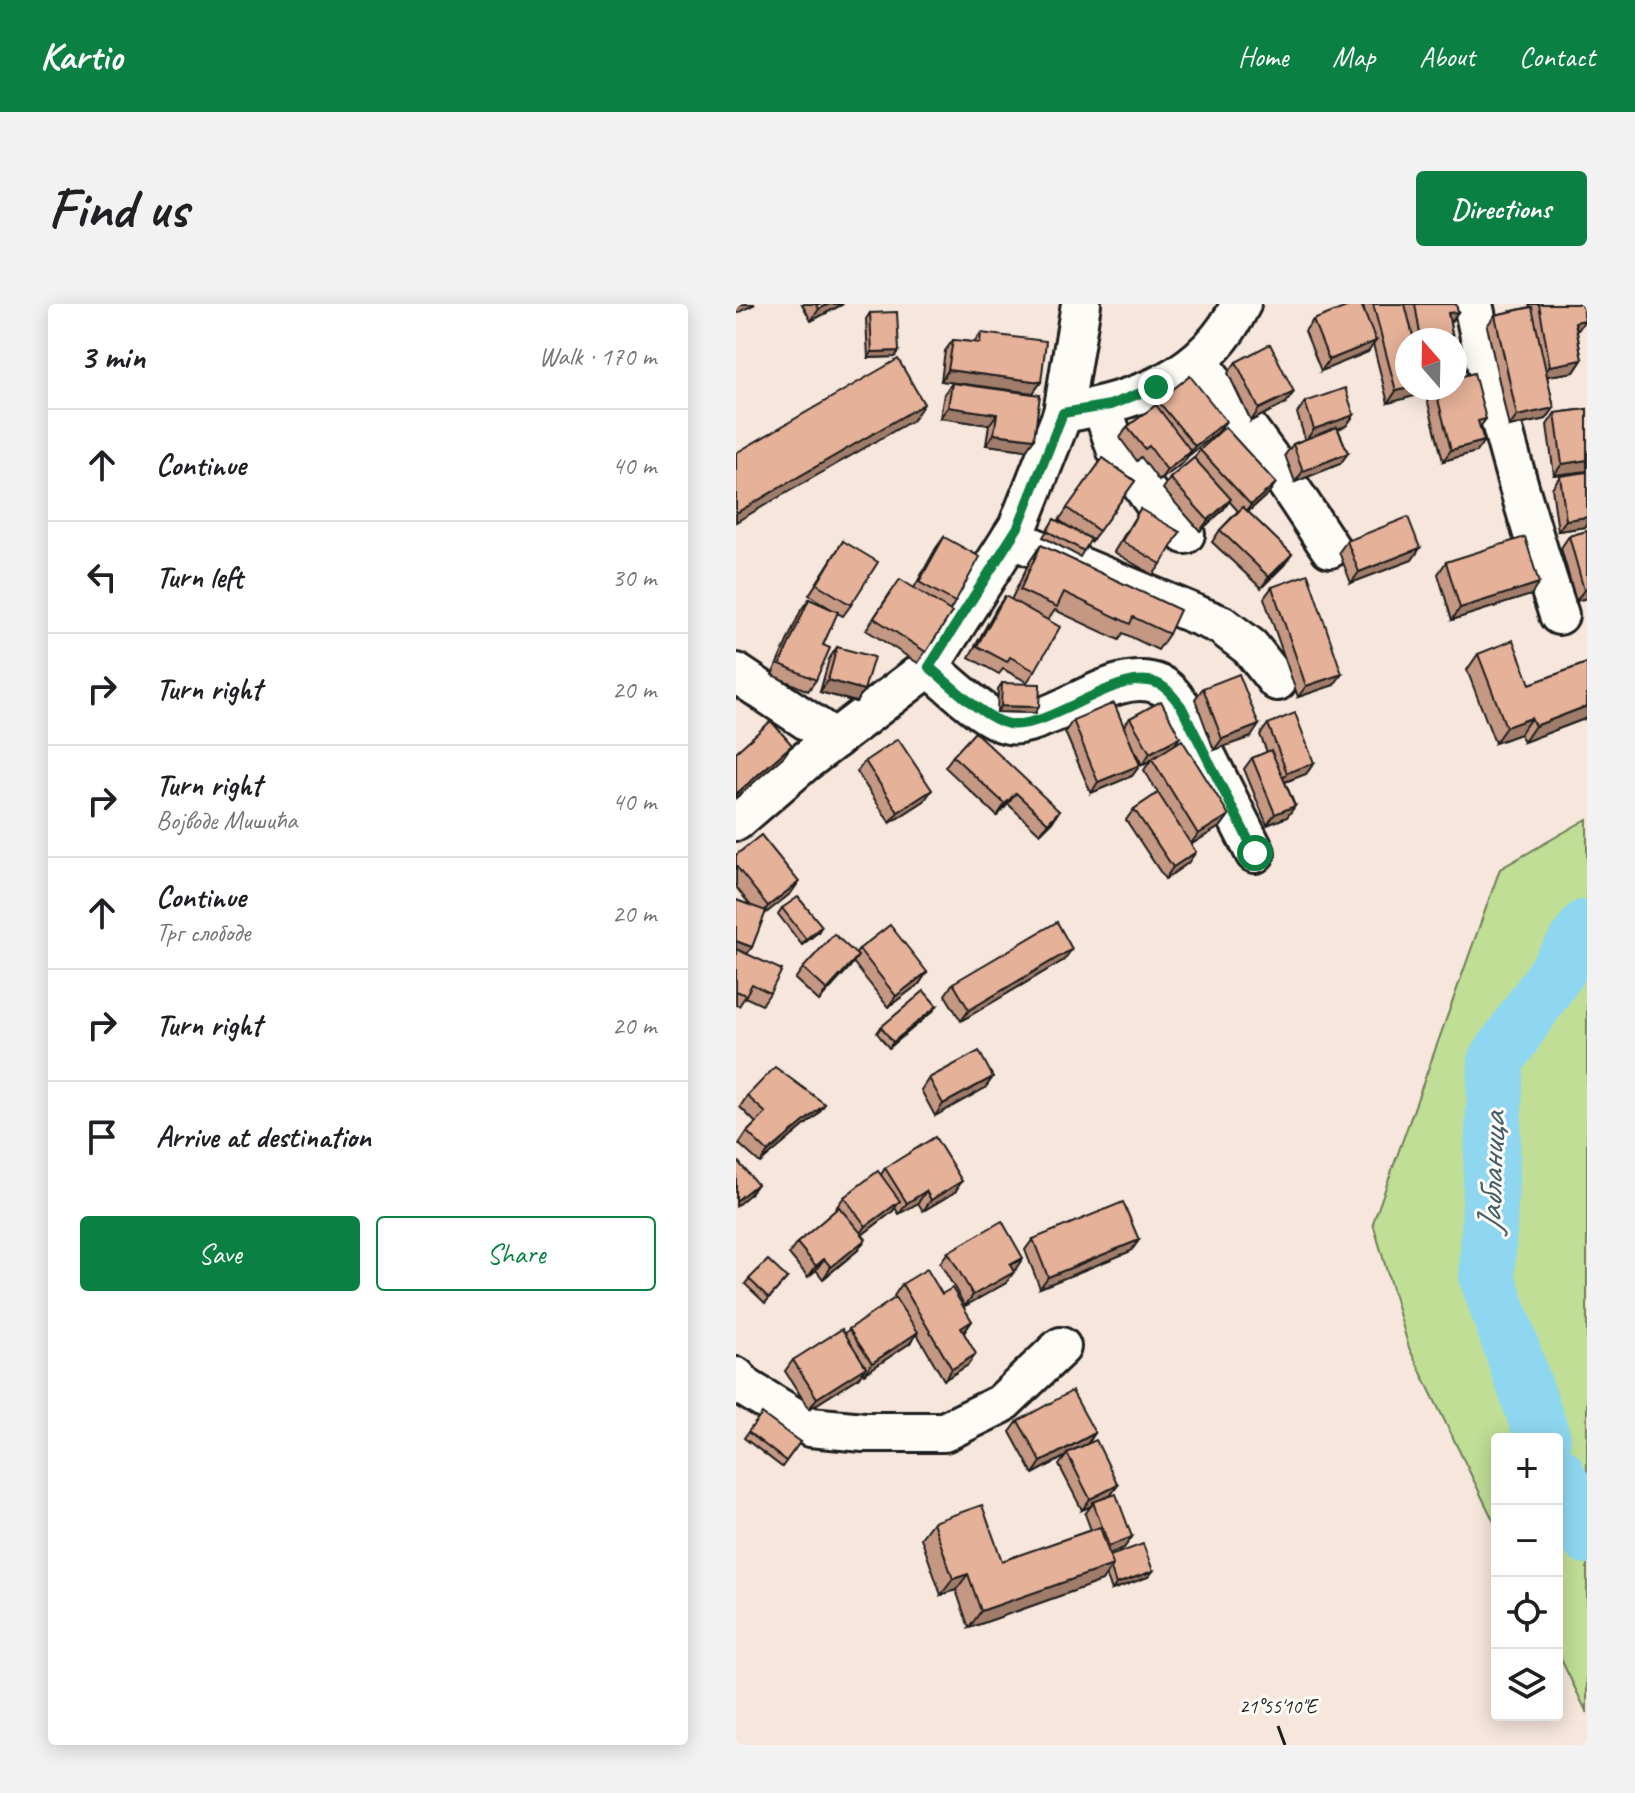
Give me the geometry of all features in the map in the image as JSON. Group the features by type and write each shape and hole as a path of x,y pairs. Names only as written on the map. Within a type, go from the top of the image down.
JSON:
{"street":[{"path":"736,821 802,764 929,667 1011,538 1031,492 1063,413 1081,304"},
{"path":"1063,413 1102,407 1156,387 1199,362 1231,325 1241,304"},
{"path":"1473,304 1500,424 1559,615"},
{"path":"1199,362 1322,532 1330,548"},
{"path":"1102,407 1117,451 1159,509 1185,534"},
{"path":"1011,538 1221,625 1250,647 1277,681"},
{"path":"929,667 986,713 1009,724 1032,721 1112,687 1142,680 1163,686 1181,706 1255,853"},
{"path":"736,673 835,739"},
{"path":"736,1377 746,1388 810,1427 864,1432 944,1432 1001,1404 1061,1347"}],"green space":[{"path":"1587,819 1587,1713 1563,1663 1563,1433 1491,1433 1491,1516 1409,1348 1373,1223 1500,869"}],"building":[{"path":"1361,304 1376,341 1329,360 1313,320"},
{"path":"1373,304 1405,304 1411,328 1395,328 1395,387"},
{"path":"1415,304 1456,304 1458,312 1448,313 1451,328 1419,328"},
{"path":"1539,304 1582,304 1585,320 1575,322 1582,360 1550,366"},
{"path":"1532,307 1554,408 1517,416 1495,315"},
{"path":"897,312 899,351 872,352 870,313"},
{"path":"981,333 1046,341 1041,382 948,370 953,340 980,343"},
{"path":"1270,344 1294,392 1259,409 1236,362"},
{"path":"898,359 924,404 736,513 736,453"},
{"path":"1474,373 1486,419 1478,421 1484,441 1451,450 1438,400 1467,400 1467,375"},
{"path":"1190,376 1226,421 1195,446 1158,401"},
{"path":"952,383 1040,395 1034,439 994,434 997,414 948,407"},
{"path":"1345,388 1354,415 1314,429 1305,402"},
{"path":"1156,405 1191,451 1167,470 1149,446 1145,449 1127,427"},
{"path":"1587,409 1587,460 1562,464 1555,413"},
{"path":"1225,427 1276,483 1251,505 1200,450"},
{"path":"1337,427 1348,453 1303,471 1293,444"},
{"path":"1103,458 1135,481 1099,531 1067,508"},
{"path":"1194,458 1231,499 1208,520 1170,478"},
{"path":"1587,472 1587,517 1566,520 1560,476"},
{"path":"1243,507 1292,554 1269,577 1220,530"},
{"path":"1140,509 1180,532 1161,564 1122,541"},
{"path":"1408,517 1420,548 1359,572 1347,541"},
{"path":"1054,519 1091,539 1084,551 1047,531"},
{"path":"1587,531 1587,589 1584,590 1569,536"},
{"path":"944,537 980,557 955,602 919,582"},
{"path":"1525,537 1539,583 1460,608 1446,562"},
{"path":"843,541 878,562 851,605 817,584"},
{"path":"1041,545 1180,610 1169,634 1133,617 1130,624 1064,592 1057,607 1020,590"},
{"path":"1308,574 1342,674 1306,686 1272,587"},
{"path":"900,579 952,612 926,652 874,618"},
{"path":"1005,596 1060,627 1035,671 1010,657 1007,662 977,646"},
{"path":"809,599 838,612 823,645 830,648 816,680 780,664"},
{"path":"1513,640 1530,684 1587,663 1587,706 1535,726 1531,718 1506,727 1478,654"},
{"path":"837,647 874,657 864,690 828,680"},
{"path":"1239,674 1259,725 1222,739 1203,688"},
{"path":"1002,683 1040,684 1039,707 1001,706"},
{"path":"1161,701 1180,737 1150,753 1130,718"},
{"path":"1114,703 1140,765 1098,782 1073,720"},
{"path":"1295,713 1314,763 1287,773 1268,724"},
{"path":"771,721 792,745 736,794 736,752"},
{"path":"975,732 1059,811 1048,823 1016,793 1005,804 953,756"},
{"path":"898,739 932,790 898,812 865,761"},
{"path":"1182,740 1229,815 1198,834 1152,759"},
{"path":"1271,750 1295,806 1275,814 1252,758"},
{"path":"1158,793 1196,852 1173,867 1134,809"},
{"path":"761,835 799,882 768,906 736,866 736,855"},
{"path":"798,897 822,926 806,939 782,908"},
{"path":"736,900 766,911 752,947 736,941"},
{"path":"1057,922 1072,949 969,1010 953,983"},
{"path":"890,925 927,972 896,996 859,949"},
{"path":"834,934 858,956 827,990 803,968"},
{"path":"736,949 782,970 770,993 752,984 746,995 736,991"},
{"path":"924,991 937,1006 893,1042 881,1027"},
{"path":"979,1051 993,1077 943,1104 929,1078"},
{"path":"775,1067 825,1104 768,1152 747,1132 766,1113 747,1096"},
{"path":"935,1137 962,1181 931,1200 926,1191 907,1203 885,1168"},
{"path":"736,1159 757,1184 736,1201"},
{"path":"878,1171 900,1201 866,1226 844,1197"},
{"path":"1123,1202 1139,1240 1048,1277 1033,1239"},
{"path":"839,1207 866,1239 831,1267 824,1259 816,1266 797,1243"},
{"path":"1002,1221 1023,1258 1010,1265 1014,1272 973,1295 948,1252"},
{"path":"768,1260 787,1278 769,1298 749,1279"},
{"path":"927,1269 942,1294 952,1288 972,1321 961,1328 976,1354 952,1369 902,1284"},
{"path":"895,1298 918,1332 872,1363 849,1329"},
{"path":"842,1329 866,1367 817,1398 793,1360"},
{"path":"1072,1391 1095,1433 1041,1462 1018,1421"},
{"path":"762,1414 800,1442 786,1461 748,1432"},
{"path":"1096,1440 1118,1485 1090,1499 1067,1453"},
{"path":"1116,1494 1132,1537 1109,1546 1093,1502"},
{"path":"982,1505 1002,1561 1100,1527 1113,1565 981,1611 968,1574 953,1579 933,1522"},
{"path":"1143,1544 1153,1571 1116,1584 1110,1556"}],"waterway":[{"name":"Јабланица","path":"1541,1433 1487,1277 1496,1061 1587,927"},
{"name":"Јабланица","path":"1563,1486 1587,1536"}],"route":[{"path":"1156,387 1110,405 1063,413 1018,527 929,667 986,713 1009,724 1032,721 1112,687 1142,680 1163,686 1181,706 1255,853"}]}
